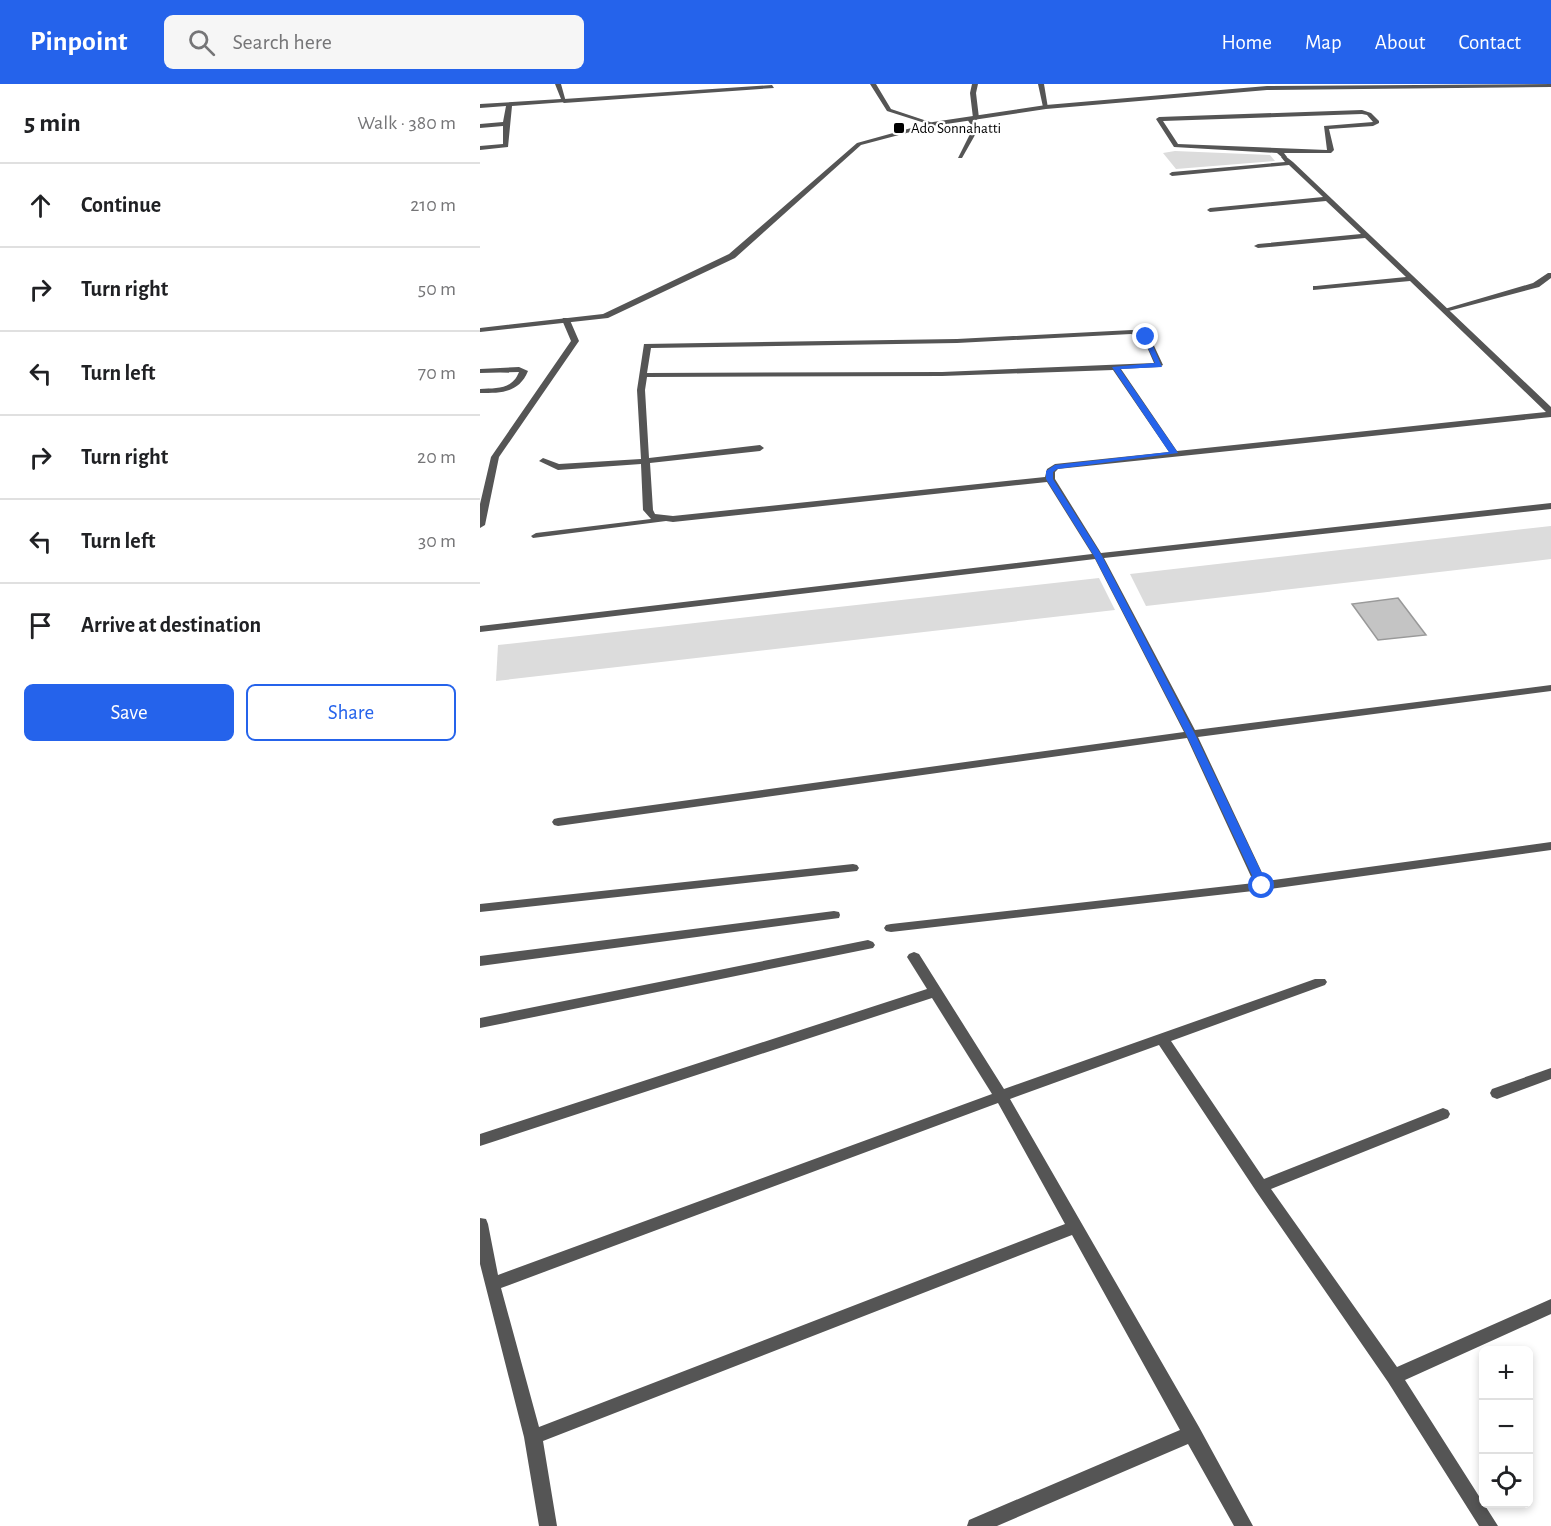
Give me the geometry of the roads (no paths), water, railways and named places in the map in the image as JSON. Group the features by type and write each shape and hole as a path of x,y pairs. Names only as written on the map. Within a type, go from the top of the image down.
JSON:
{"street":[{"path":"558,84 564,101"},
{"path":"873,84 889,110 933,124"},
{"path":"960,157 976,128 973,118 975,84"},
{"path":"1041,84 1046,107"},
{"path":"480,330 605,316 732,256 860,144 933,124 1046,107 1267,88 1551,85"},
{"path":"480,106 772,87"},
{"path":"480,148 506,146 509,104"},
{"path":"1281,154 1329,152 1331,150 1326,127 1377,122 1369,114 1362,112 1159,119 1176,146 1281,154 1551,413"},
{"path":"480,126 506,124"},
{"path":"1172,174 1291,163"},
{"path":"1210,210 1327,199"},
{"path":"1258,246 1365,236"},
{"path":"1445,310 1536,285 1551,275"},
{"path":"1316,288 1412,279"},
{"path":"480,525 495,457 575,341 566,320"},
{"path":"643,375 942,374 1159,365 1146,337 1132,332 957,341 647,346 643,375 641,390 648,510 652,516 673,519"},
{"path":"1115,367 1174,453"},
{"path":"480,371 519,369 524,371 522,379 511,388 480,391"},
{"path":"1262,886 1191,734 1098,556 1050,479 1050,471 1055,467 1174,453 1551,413"},
{"path":"543,461 558,467 645,461 760,448"},
{"path":"536,536 1050,479"},
{"path":"480,629 1098,556 1551,507"},
{"path":"558,822 1191,734 1551,688"},
{"path":"891,928 1262,886 1551,846"},
{"path":"480,909 853,868"},
{"path":"480,961 834,915"},
{"path":"480,1023 868,945"},
{"path":"914,957 1001,1096 1244,1526"},
{"path":"492,1284 1001,1096 1320,982"},
{"path":"480,1140 934,992"},
{"path":"1162,1040 1261,1187 1394,1377 1489,1526"},
{"path":"1497,1094 1551,1073"},
{"path":"1261,1187 1443,1114"},
{"path":"480,1224 492,1284 533,1437 548,1526"},
{"path":"533,1437 1076,1227"},
{"path":"1394,1377 1551,1306"},
{"path":"976,1526 1193,1433"}],"place":[{"name":"Ado Sonnahatti","path":"899,128"}]}
